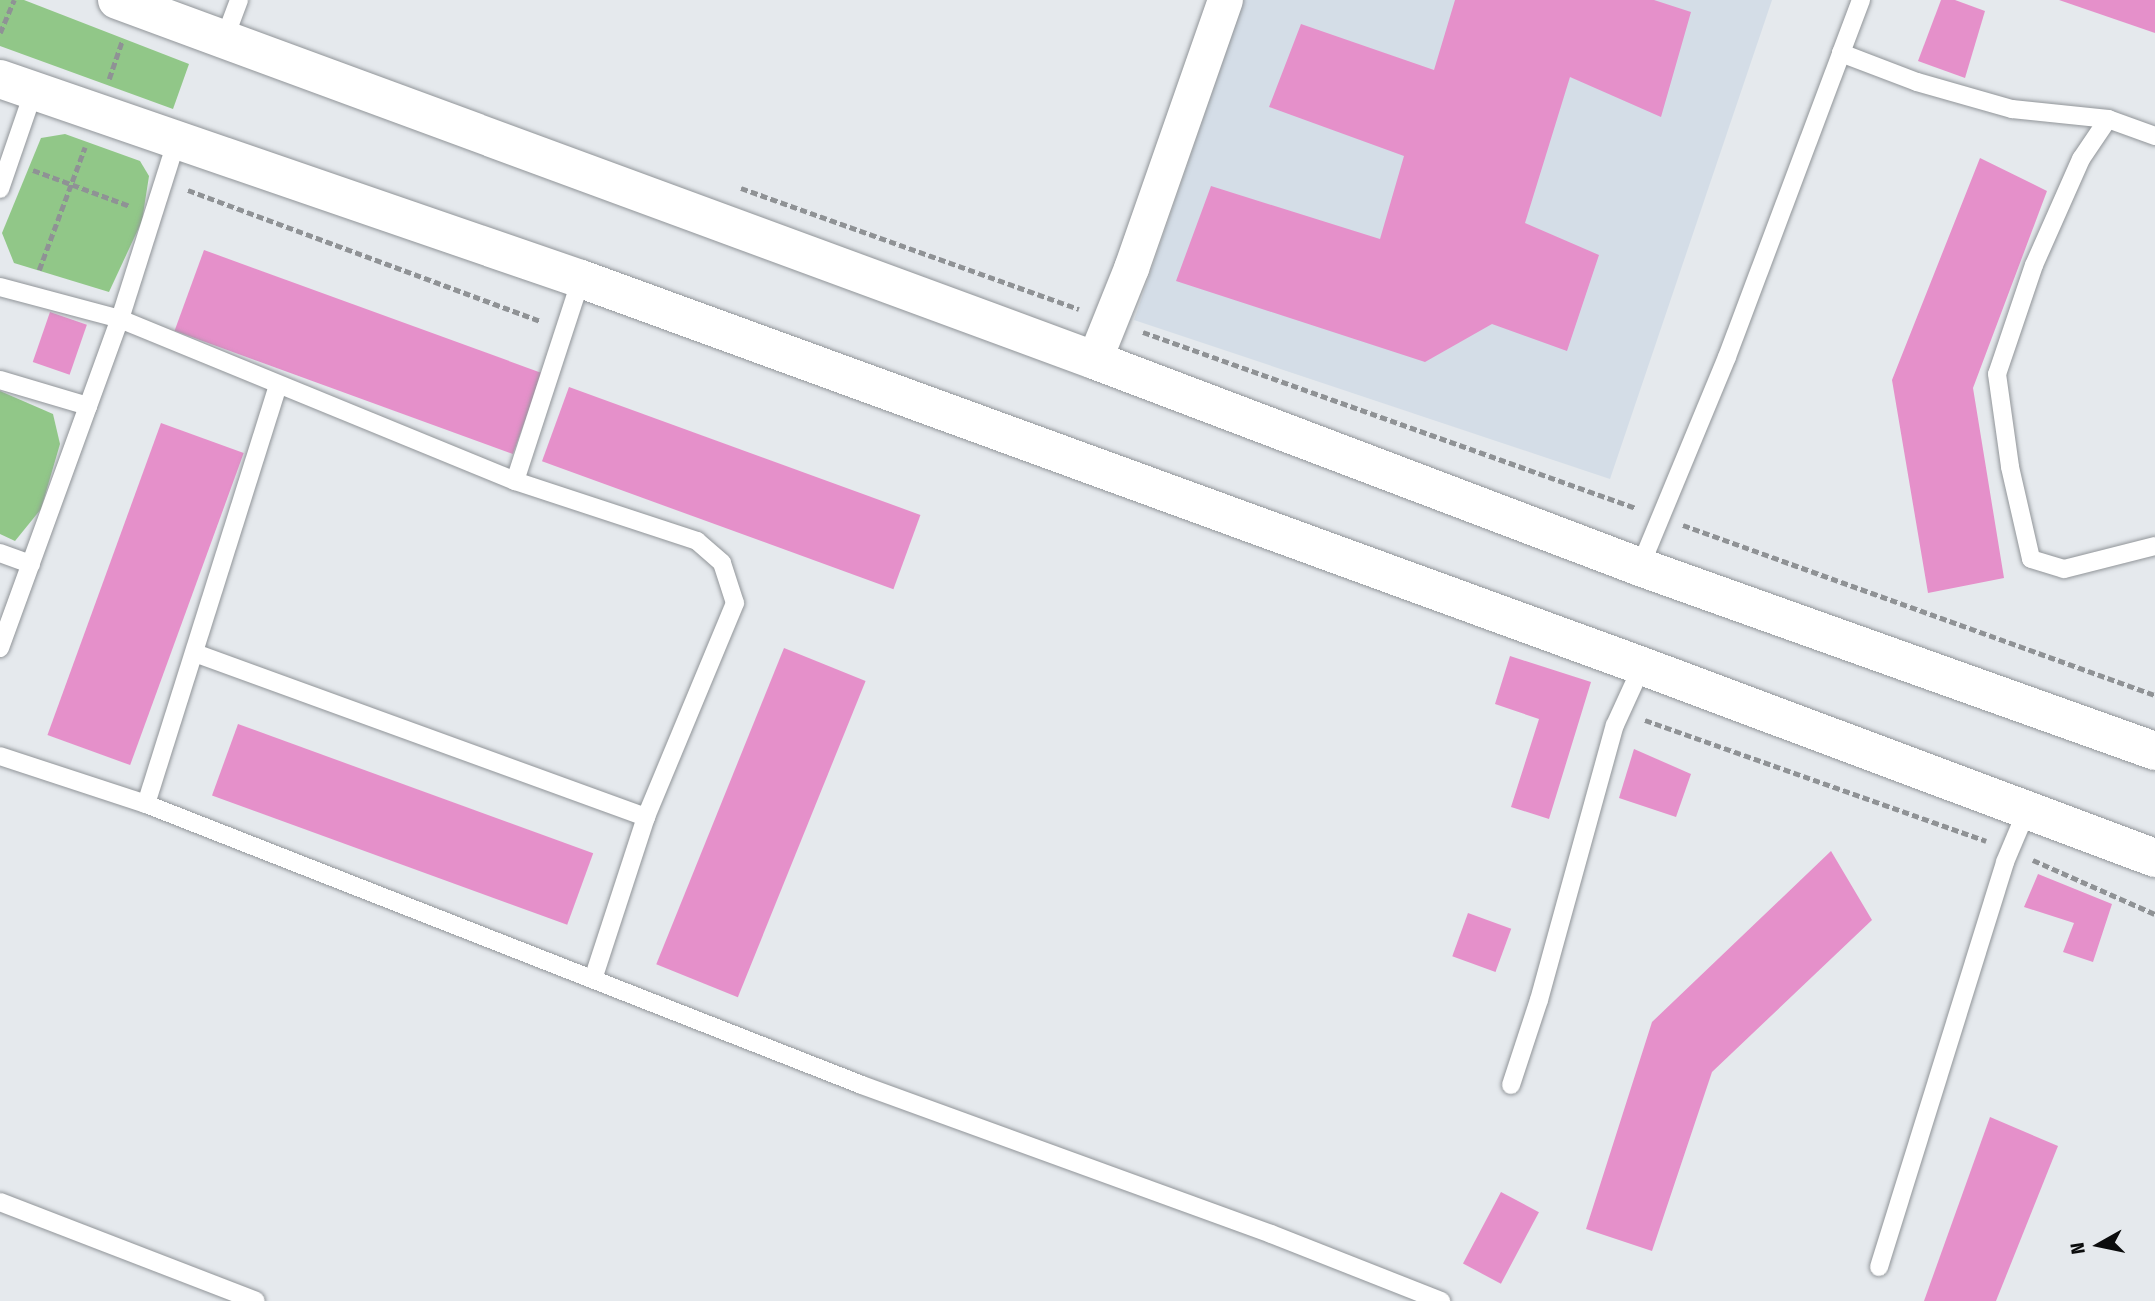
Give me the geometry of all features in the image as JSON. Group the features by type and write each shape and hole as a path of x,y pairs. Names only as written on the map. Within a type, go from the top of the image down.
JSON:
{"street":[{"path":"1094,360 1131,268 1225,0"},
{"path":"126,3 1094,360 1640,566 2155,751"},
{"path":"17,84 176,142 581,279 1642,666 2155,858"}],"lane":[{"path":"224,40 239,0"},
{"path":"1640,566 1727,357 1861,0"},
{"path":"1841,53 1917,82 2012,109 2108,118 2155,136"},
{"path":"0,189 9,162 17,84"},
{"path":"2108,118 2081,159 2039,253 1997,374 2010,467 2031,559 2064,569 2155,546"},
{"path":"0,648 120,319 176,142"},
{"path":"515,481 581,279"},
{"path":"0,287 120,319 515,481 697,541 722,563 735,603 646,817 593,979"},
{"path":"0,380 88,406"},
{"path":"146,804 278,385"},
{"path":"0,552 31,564"},
{"path":"195,653 646,817"},
{"path":"1511,1086 1539,1000 1572,876 1621,711 1642,666"},
{"path":"0,756 146,804 862,1085 1271,1234 1441,1301"},
{"path":"1879,1267 2010,850 2027,810"},
{"path":"0,1202 256,1301"}],"path":[{"path":"0,33 14,0"},
{"path":"30,293 97,113 126,3"},
{"path":"9,162 153,214"},
{"path":"164,181 564,330"},
{"path":"732,184 2155,695"},
{"path":"1621,711 2010,850 2155,914"}],"shaded area":[{"path":"1244,0 1772,0 1610,479 1134,320"}],"green space":[{"path":"0,0 24,0 189,64 173,109 0,46"},
{"path":"65,134 140,161 149,176 142,221 109,292 14,263 2,233 41,138"},
{"path":"0,391 53,414 60,444 41,509 15,541 0,534"}],"building":[{"path":"1455,0 1654,0 1691,12 1661,117 1570,77 1525,223 1599,255 1567,351 1492,324 1425,362 1176,281 1211,186 1380,239 1404,156 1269,107 1301,24 1434,70"},
{"path":"1941,0 1955,0 1985,11 1965,78 1918,61"},
{"path":"2059,0 2155,0 2155,33"},
{"path":"1980,158 2047,191 1973,388 2004,578 1928,593 1892,380"},
{"path":"204,250 542,373 513,454 175,331"},
{"path":"50,312 87,325 70,375 33,362"},
{"path":"569,387 920,515 893,589 542,461"},
{"path":"161,423 244,453 130,765 47,735"},
{"path":"784,648 866,681 738,997 656,964"},
{"path":"1510,656 1591,682 1549,819 1511,807 1539,719 1495,704"},
{"path":"238,724 593,853 567,925 212,795"},
{"path":"1634,749 1691,774 1676,817 1619,798"},
{"path":"1831,851 1872,920 1712,1072 1652,1251 1586,1229 1652,1022"},
{"path":"2038,874 2112,904 2093,962 2063,952 2074,923 2024,907"},
{"path":"1468,913 1511,929 1495,972 1452,956"},
{"path":"1990,1117 2058,1146 1996,1301 1924,1301"},
{"path":"1501,1192 1539,1212 1501,1284 1463,1264"}]}
